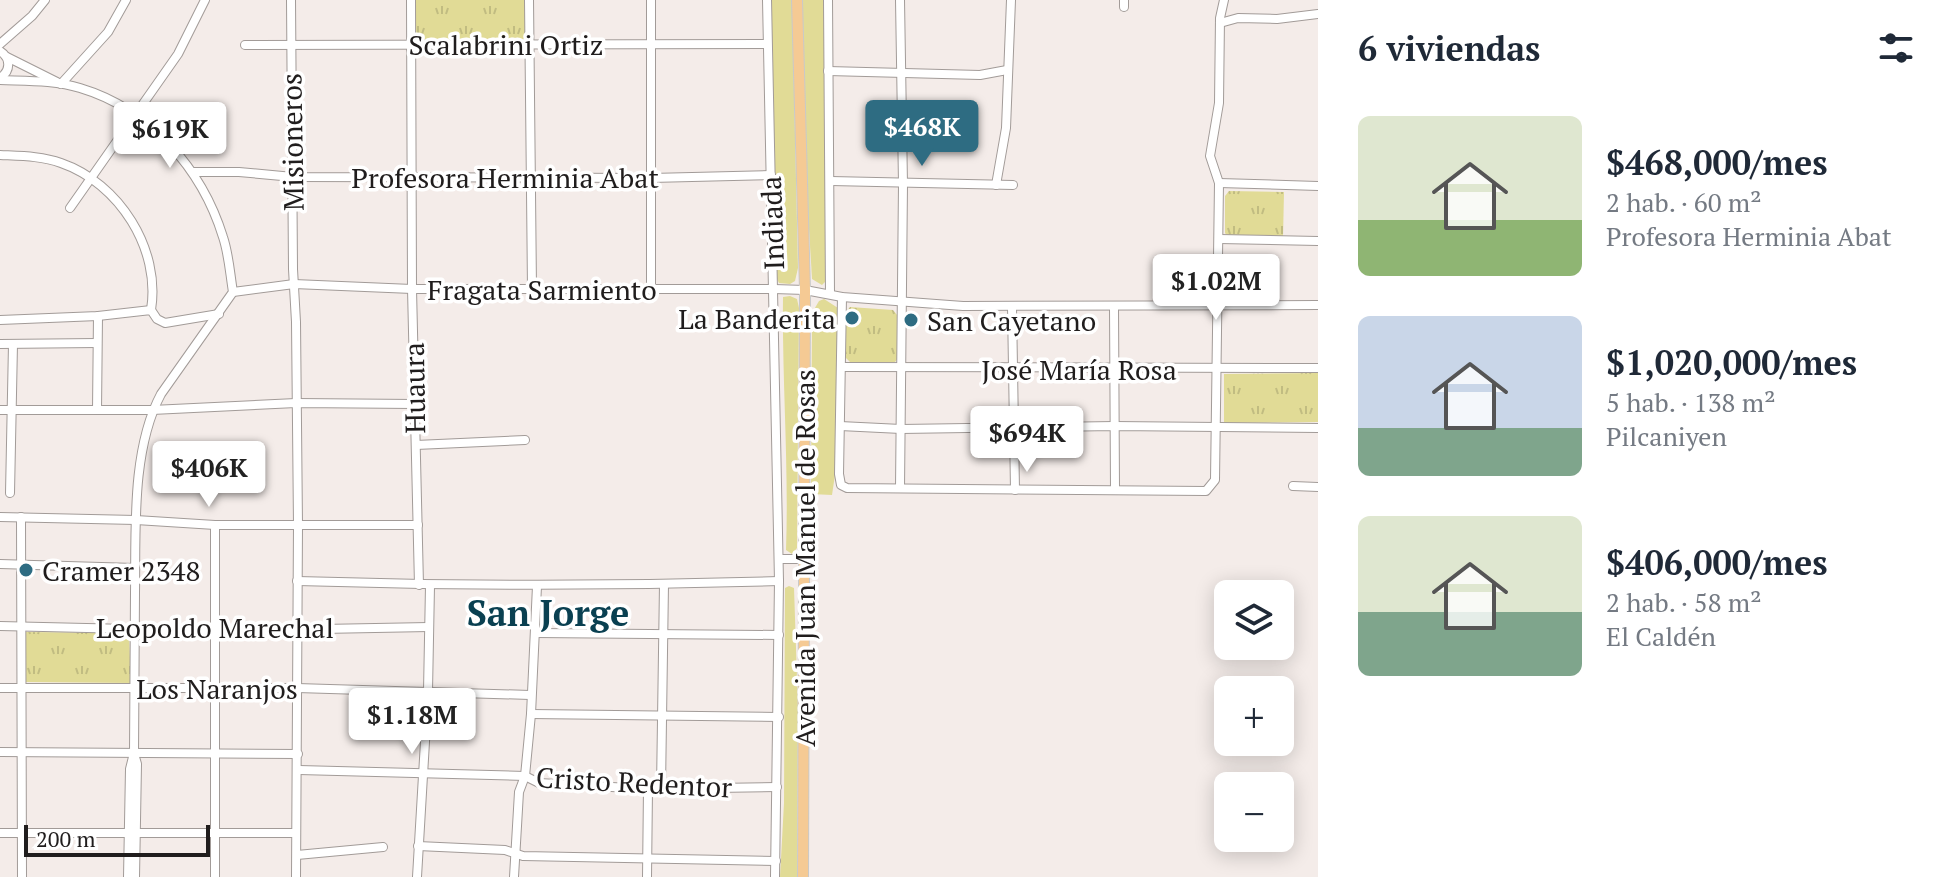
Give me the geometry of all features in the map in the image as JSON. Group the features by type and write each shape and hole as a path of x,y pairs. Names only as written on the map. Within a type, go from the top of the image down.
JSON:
{"main road":[{"name":"Avenida Juan Manuel de Rosas","path":"797,0 805,290 803,877"}],"street":[{"path":"2,50 45,0"},
{"path":"61,84 108,32 126,0"},
{"name":"Misioneros","path":"291,0 298,525"},
{"name":"Huaura","path":"411,0 410,177 419,585"},
{"path":"529,0 532,289"},
{"path":"651,0 651,290"},
{"name":"Indiada","path":"767,0 779,559 775,877"},
{"name":"Indiada","path":"828,0 830,294"},
{"path":"900,0 903,184 900,488"},
{"path":"996,185 1006,128 1011,0"},
{"path":"842,297 841,485 847,488 1206,491 1215,480 1219,183 1210,156 1219,103 1222,0"},
{"path":"70,208 178,54 206,1"},
{"path":"1220,23 1238,18 1277,19 1318,14"},
{"name":"Scalabrini Ortiz","path":"245,45 767,44"},
{"path":"0,79 8,71 2,50"},
{"path":"2,50 61,84"},
{"path":"828,71 980,75 1007,70"},
{"path":"0,79 80,88 135,115 155,131 193,172 212,206 224,240 233,292 152,410 142,458 135,568 134,753 137,764 128,877"},
{"path":"0,155 47,159 64,164 91,178 112,198 132,222 147,253 152,274 151,310 157,319 165,323 219,314"},
{"name":"Profesora Herminia Abat","path":"193,172 293,177 651,178 771,175"},
{"path":"831,181 1013,185"},
{"path":"1219,183 1318,186"},
{"path":"1219,239 1318,241"},
{"name":"Fragata Sarmiento","path":"233,292 294,284 412,289 774,289 901,302 1012,307 1318,305"},
{"path":"1012,307 1015,490"},
{"path":"1114,307 1115,490"},
{"path":"0,320 98,316 151,310"},
{"path":"97,410 98,316"},
{"path":"0,344 97,343"},
{"path":"10,493 13,344"},
{"name":"José María Rosa","path":"841,367 1318,368"},
{"path":"0,410 152,410 296,403 415,404"},
{"path":"840,426 901,429 1014,426 1318,428"},
{"path":"416,445 525,440"},
{"path":"1293,486 1318,487"},
{"path":"0,517 215,525 418,525"},
{"path":"21,517 22,877"},
{"path":"215,525 215,877"},
{"path":"296,877 298,525"},
{"path":"779,559 804,559"},
{"path":"0,564 135,568"},
{"path":"297,581 430,586 779,581"},
{"path":"661,788 664,584"},
{"path":"417,877 428,691 430,586"},
{"path":"514,877 519,792 525,776 531,714 537,586"},
{"name":"Leopoldo Marechal","path":"0,626 216,631 429,627"},
{"path":"536,633 779,635"},
{"name":"Los Naranjos","path":"0,688 297,688 530,695"},
{"path":"531,714 779,717"},
{"path":"0,752 298,754"},
{"name":"Cristo Redentor","path":"299,770 525,776 539,783 648,789 777,787"},
{"path":"647,877 648,789"},
{"path":"0,833 296,833"},
{"path":"133,833 135,877"},
{"path":"418,846 505,850 523,856 776,861"},
{"path":"297,855 383,847"}],"green space":[{"path":"414,0 525,0 526,39 414,40"},
{"path":"769,0 792,0 798,268 795,281 790,284 779,283 777,279"},
{"path":"802,0 825,0 827,280 822,285 812,279 805,161"},
{"path":"1229,191 1284,192 1283,238 1228,237 1225,233 1225,196"},
{"path":"783,297 797,299 799,308 797,548 792,554 786,550 783,329"},
{"path":"824,299 838,308 832,495 811,494 812,313 819,301"},
{"path":"850,307 893,310 898,316 898,358 895,362 850,362 845,357 846,312"},
{"path":"1318,373 1318,422 1224,423 1224,374"},
{"path":"785,588 794,588 798,708 797,877 780,877 784,803"},
{"path":"26,632 129,633 131,683 26,682"}],"place":[{"name":"La Banderita","path":"852,318"},
{"name":"San Cayetano","path":"911,320"},
{"name":"Cramer 2348","path":"26,570"}],"district":[{"name":"San Jorge","path":"548,612"}]}
